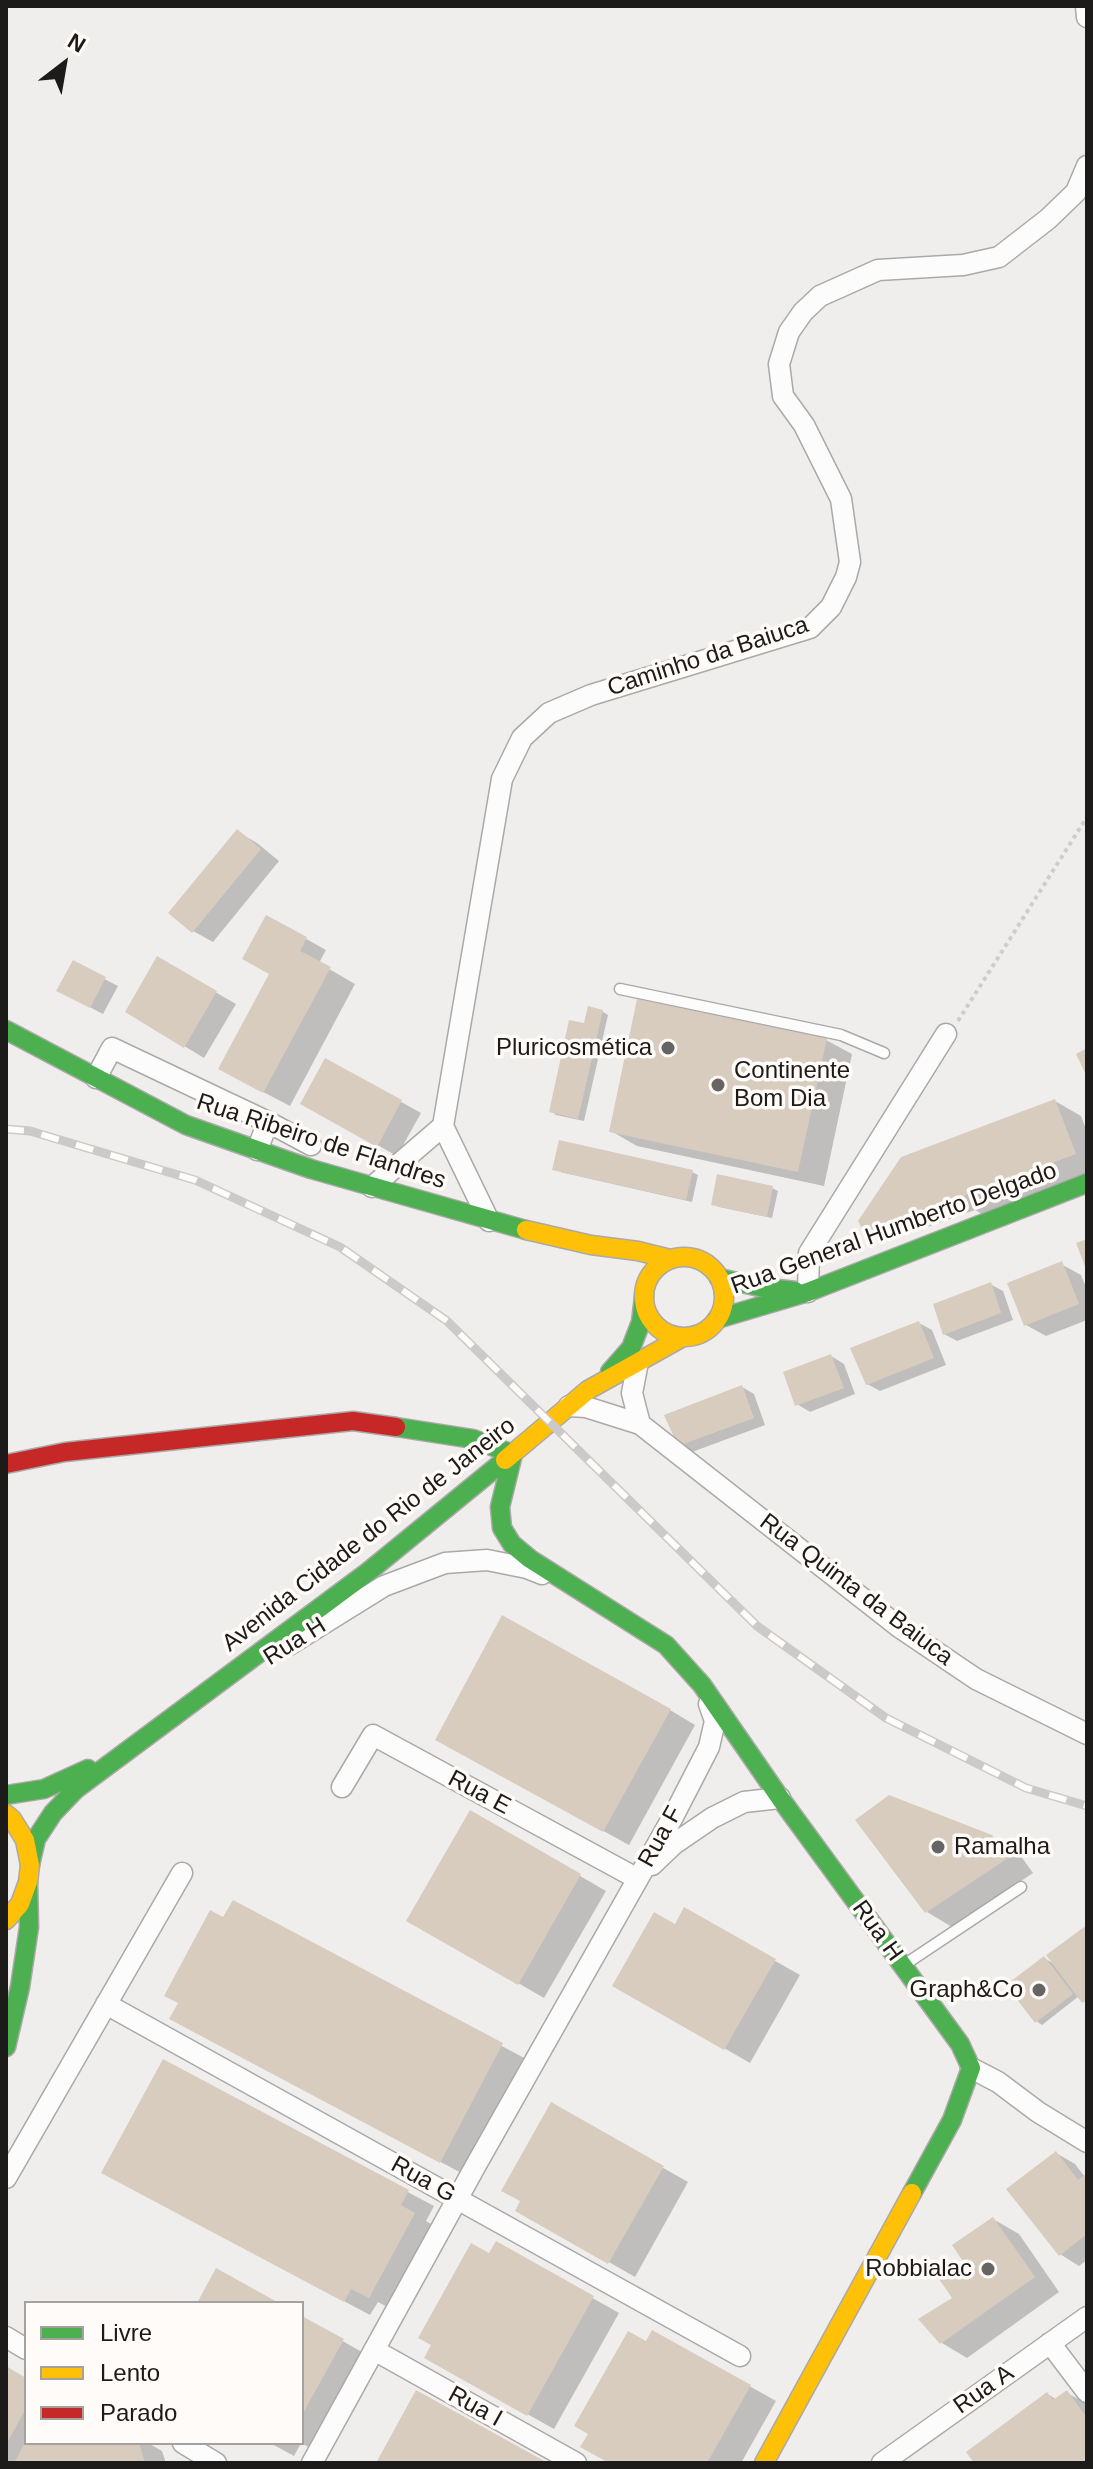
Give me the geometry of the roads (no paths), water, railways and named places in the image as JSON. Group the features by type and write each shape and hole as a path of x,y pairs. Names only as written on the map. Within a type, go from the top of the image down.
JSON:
{"main road":[{"name":"Rua Ribeiro de Flandres","path":"6,1030 186,1125 257,1150 489,1221 591,1245 670,1259 681,1257 703,1262 719,1278 760,1287 808,1292"},
{"name":"Rua General Humberto Delgado","path":"717,1319 808,1292 1087,1183"},
{"name":"Rua Ribeiro de Flandres","path":"591,1245 637,1282 651,1320 671,1335 683,1337"},
{"path":"602,1382 631,1348 641,1322 637,1282 670,1259"},
{"path":"602,1382 683,1337 708,1329 717,1319 724,1299 719,1278"},
{"name":"Avenida Cidade do Rio de Janeiro","path":"29,1873 36,1839 76,1789 368,1572 602,1382"},
{"path":"6,1464 65,1452 353,1421 473,1439 513,1454"},
{"name":"Rua H","path":"513,1454 500,1507 502,1528 512,1544 570,1585 666,1645 702,1685 780,1798 960,2044 971,2068"},
{"name":"Avenida Cidade do Rio de Janeiro","path":"6,1795 44,1789 77,1774 164,1724"},
{"path":"6,1814 25,1840 29,1873 29,1927 20,1987 6,2047"},
{"path":"6,1920 20,1904 29,1873"},
{"path":"764,2463 952,2120 971,2068"}],"street":[{"path":"1086,6 1087,17"},
{"name":"Caminho da Baiuca","path":"443,1126 502,779 522,738 549,713 591,695 810,628 831,607 846,577 850,562 841,499 804,425 783,396 779,364 789,332 820,296 878,270 963,265 999,257 1048,219 1076,192 1087,166"},
{"path":"808,1292 809,1253 946,1034"},
{"path":"96,1078 112,1048 311,1145"},
{"path":"257,1150 268,1122"},
{"path":"372,1187 443,1126 489,1221"},
{"path":"638,1362 632,1393 640,1424"},
{"name":"Rua Quinta da Baiuca","path":"569,1406 586,1407 640,1424 899,1627 976,1679 1087,1734"},
{"name":"Rua H","path":"164,1724 384,1586 417,1572 445,1563 487,1560 527,1568 570,1585"},
{"name":"Rua F","path":"638,1879 709,1747 715,1721 702,1685"},
{"name":"Rua E","path":"342,1787 373,1735 638,1879"},
{"name":"Rua F","path":"638,1879 674,1844 712,1818 744,1802 780,1798"},
{"path":"6,2178 182,1873"},
{"path":"312,2463 638,1879"},
{"name":"Rua G","path":"106,2004 740,2356"},
{"path":"971,2068 998,2082 1038,2112 1087,2142"},
{"name":"Rua A","path":"882,2463 1087,2317"},
{"path":"6,2337 24,2348"},
{"path":"1050,2343 1087,2392"},
{"name":"Rua I","path":"374,2350 576,2463"},
{"path":"186,2445 216,2463"}],"lane":[{"path":"620,989 841,1035 884,1053"},
{"path":"903,1966 1021,1887"}],"railway":[{"path":"6,1129 30,1131 195,1180 340,1247 447,1321 757,1626 886,1718 1026,1788 1087,1806"}],"place":[{"name":"Pluricosmética","path":"668,1048"},
{"name":"Continente Bom Dia","path":"718,1085"},
{"name":"Ramalha","path":"938,1847"},
{"name":"Graph&Co","path":"1039,1990"},
{"name":"Robbialac","path":"988,2269"}]}
